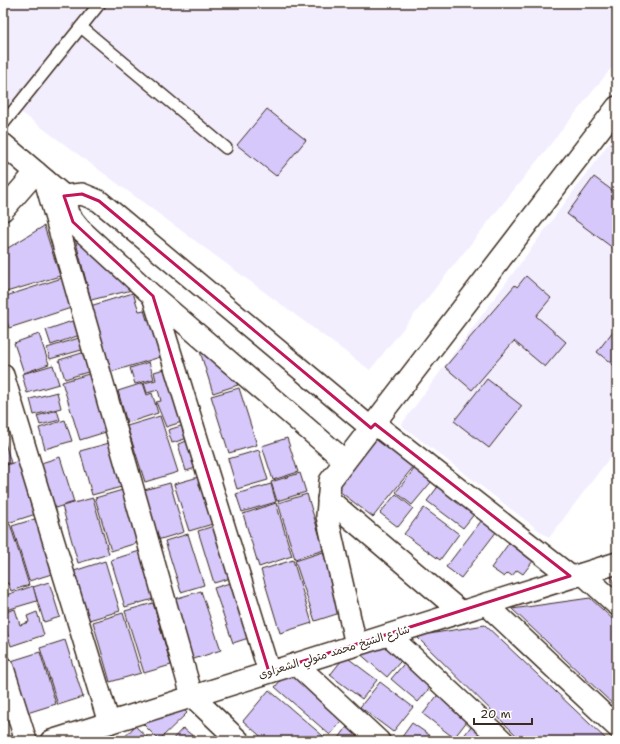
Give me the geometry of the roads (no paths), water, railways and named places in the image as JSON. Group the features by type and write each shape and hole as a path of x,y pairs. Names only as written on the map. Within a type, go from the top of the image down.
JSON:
{"street":[{"path":"356,645 327,516 330,481 617,107"},
{"path":"3,144 64,196 65,205 73,222 154,296 344,461"},
{"path":"3,210 40,176"},
{"path":"40,176 192,696 239,741"},
{"path":"64,196 82,194 99,202 373,426 617,605"},
{"path":"154,296 269,672"},
{"path":"3,375 109,723"},
{"path":"328,499 461,612"},
{"name":"شارع الشيخ محمد متولي الشعراوى","path":"51,741 78,737 109,723 192,696 617,563"},
{"path":"486,604 617,727"},
{"path":"389,635 504,741"},
{"path":"296,664 379,741"},
{"path":"3,668 26,741"}],"lane":[{"path":"3,124 100,3"},
{"path":"81,27 226,148"}]}
